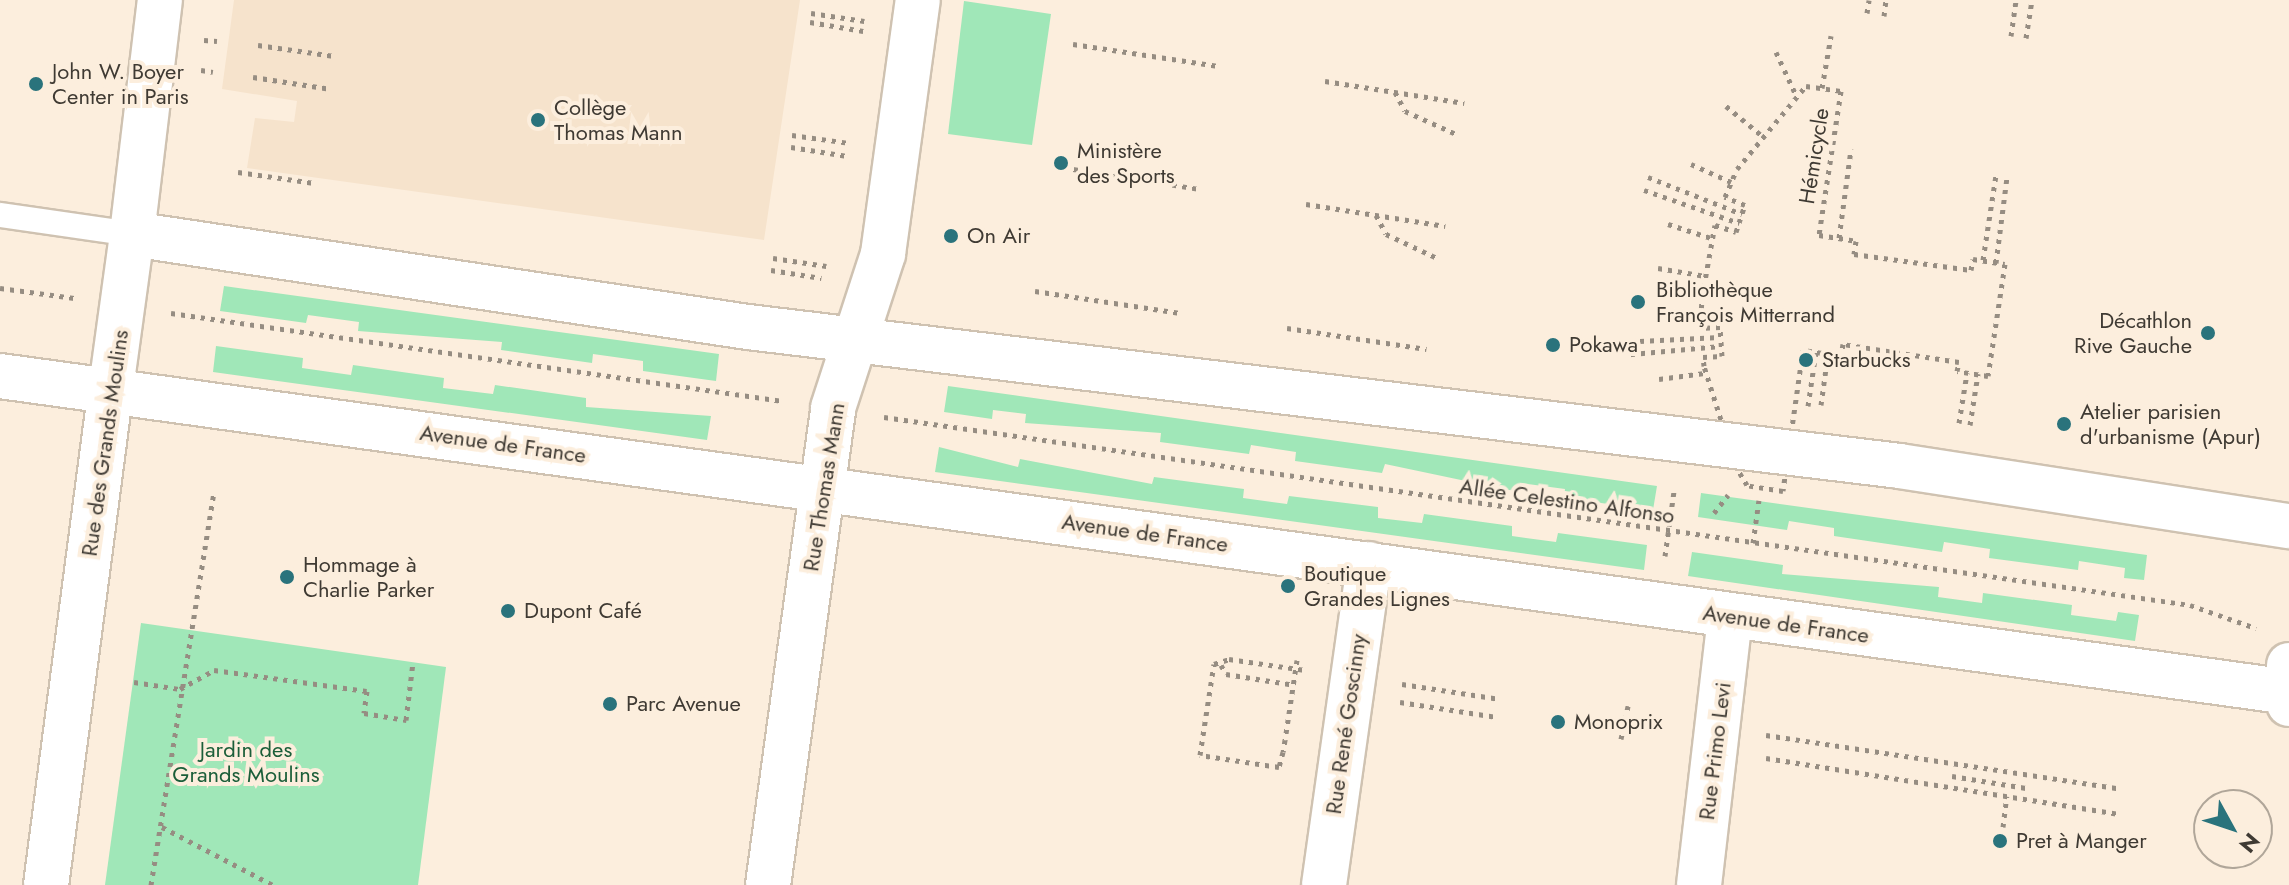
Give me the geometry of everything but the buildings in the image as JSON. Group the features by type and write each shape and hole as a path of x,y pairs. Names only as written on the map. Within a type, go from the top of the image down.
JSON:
{"street":[{"name":"Rue des Grands Moulins","path":"46,885 160,0"},
{"name":"Rue Thomas Mann","path":"768,885 833,408 883,254 918,0"},
{"path":"132,234 855,339 1900,466 2289,526"},
{"name":"Avenue de France","path":"0,376 111,388 822,491 1369,564 1730,617 2288,688"},
{"name":"Rue René Goscinny","path":"1324,885 1369,564"},
{"name":"Rue Primo Levi","path":"1699,885 1730,617"}],"lane":[{"path":"0,215 132,234"}],"path":[{"path":"1867,13 1869,0"},
{"path":"1884,16 1886,0"},
{"path":"2011,36 2016,0"},
{"path":"2026,38 2032,0"},
{"path":"1822,88 1831,36"},
{"path":"1073,44 1218,66"},
{"path":"258,45 334,56"},
{"path":"1776,52 1796,95"},
{"path":"253,77 331,89"},
{"path":"1325,81 1464,103"},
{"name":"Hémicycle","path":"1731,182 1761,135 1806,86 1841,91 1819,235 1856,241 1854,254 1971,270 1973,259 1996,263"},
{"path":"1395,92 1405,111 1456,134"},
{"path":"1726,106 1761,135"},
{"path":"1839,238 1851,149"},
{"path":"1691,164 1731,182 1725,197 1745,205 1736,232 1715,225 1711,238 1700,328 1720,327 1722,356 1703,357 1705,373 1736,467 1747,485 1783,491 1803,350 1841,356 1843,344 1959,362 1957,371 1988,376 2005,264 1996,263 2007,177"},
{"path":"1054,166 1200,189"},
{"path":"238,172 314,183"},
{"path":"1983,260 1996,175"},
{"path":"1648,177 1742,214"},
{"path":"1644,190 1739,223"},
{"path":"1306,204 1445,226"},
{"path":"1376,215 1386,234 1437,258"},
{"path":"1668,224 1711,238"},
{"path":"1658,268 1705,276"},
{"path":"0,288 797,403"},
{"path":"1035,291 1180,313"},
{"path":"1655,311 1701,313"},
{"path":"1287,328 1426,349"},
{"path":"1620,342 1720,337"},
{"path":"1621,355 1721,346"},
{"path":"1807,414 1816,352"},
{"path":"1820,415 1828,354"},
{"path":"1659,379 1705,373"},
{"path":"1957,434 1967,373"},
{"path":"1968,436 1978,374"},
{"name":"Allée Celestino Alfonso","path":"867,414 2190,605 2259,628"},
{"path":"1753,543 1761,487"},
{"path":"1664,562 1674,488"},
{"path":"151,885 214,491"},
{"path":"1229,659 1221,665 1214,664 1200,755 1279,767 1297,660"},
{"path":"134,682 180,689 214,670 351,688 367,691 364,713 406,720 413,662"},
{"path":"1221,665 1226,674"},
{"path":"1621,739 1628,706"},
{"path":"1752,733 2121,789"},
{"path":"1748,755 2118,814"},
{"path":"1952,776 2026,788"},
{"path":"2003,827 2007,796"},
{"path":"162,827 273,885"}],"shaded area":[{"name":"Collège Thomas Mann","path":"234,0 800,0 764,240 247,168 255,118 294,122 297,101 222,89"}],"green space":[{"path":"964,1 1051,14 1032,145 948,134"},
{"path":"224,286 719,354 716,381 643,371 643,361 593,354 592,363 501,350 502,342 358,331 359,322 308,315 306,323 220,311"},
{"path":"216,346 303,358 302,368 351,375 353,365 444,378 443,388 493,394 495,385 586,398 586,407 711,416 707,440 213,372"},
{"path":"948,386 1657,486 1653,510 1564,498 1565,489 1520,483 1518,492 1385,464 1382,473 1295,461 1296,452 1251,445 1249,454 1160,442 1161,433 1025,423 1026,414 993,410 992,419 944,412"},
{"path":"939,447 1018,467 1020,459 1152,484 1154,477 1244,489 1243,498 1287,504 1289,496 1378,507 1378,518 1422,523 1424,514 1512,526 1512,536 1556,542 1558,533 1647,545 1644,570 935,472"},
{"path":"1701,493 2147,555 2144,580 2124,578 2125,568 2079,561 2078,570 1989,558 1990,549 1944,542 1942,552 1834,536 1834,528 1789,521 1787,530 1698,517"},
{"path":"1692,552 1783,565 1782,574 1939,587 1938,597 1982,603 1983,593 2072,605 2071,615 2116,621 2118,612 2139,615 2135,641 1688,576"},
{"name":"Jardin des Grands Moulins","path":"141,623 446,667 418,885 105,885"}],"place":[{"name":"John W. Boyer Center in Paris","path":"36,84"},
{"name":"Collège Thomas Mann","path":"538,120"},
{"name":"Ministère des Sports","path":"1061,163"},
{"name":"On Air","path":"951,236"},
{"name":"Bibliothèque François Mitterrand","path":"1638,302"},
{"name":"Décathlon Rive Gauche","path":"2208,333"},
{"name":"Pokawa","path":"1553,345"},
{"name":"Starbucks","path":"1806,360"},
{"name":"Atelier parisien d'urbanisme (Apur)","path":"2064,424"},
{"name":"Hommage à Charlie Parker","path":"287,577"},
{"name":"Boutique Grandes Lignes","path":"1288,586"},
{"name":"Dupont Café","path":"508,611"},
{"name":"Parc Avenue","path":"610,704"},
{"name":"Monoprix","path":"1558,722"},
{"name":"Pret à Manger","path":"2000,841"}]}
